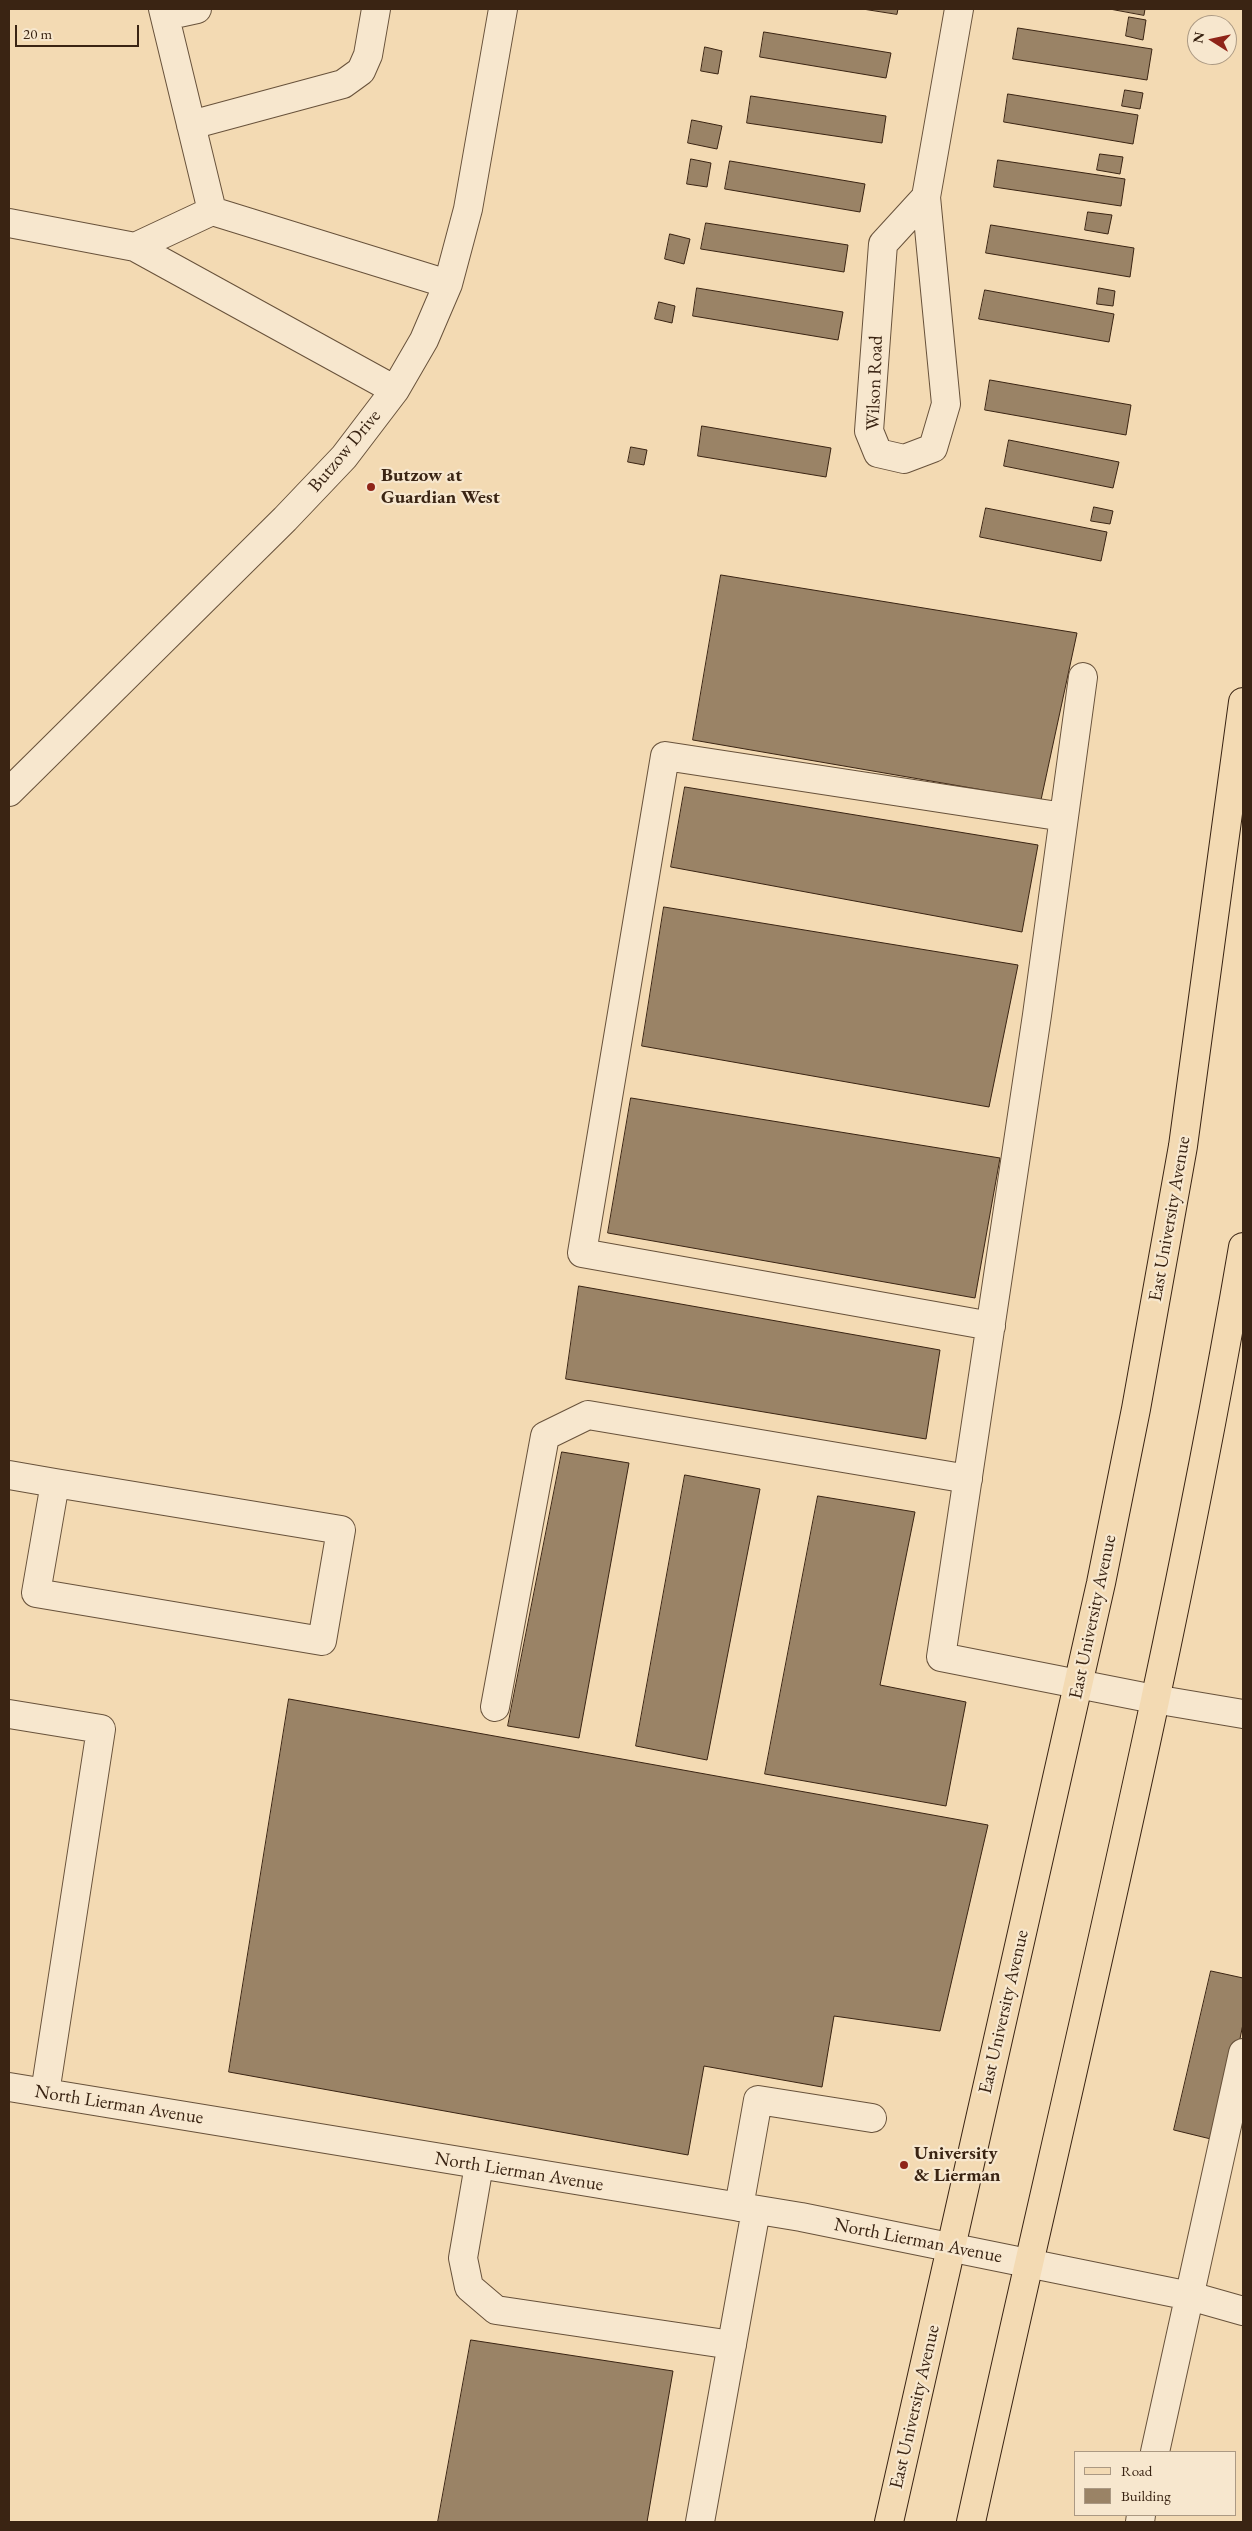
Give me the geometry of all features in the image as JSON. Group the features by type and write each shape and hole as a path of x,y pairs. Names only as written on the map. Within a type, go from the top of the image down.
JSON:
{"main road":[{"name":"East University Avenue","path":"890,2522 1078,1685 1136,1409 1183,1146 1243,702"},
{"path":"970,2522 1189,1542 1243,1247"}],"street":[{"path":"198,9 164,13 212,210"},
{"path":"191,125 343,84 361,71 368,55 376,9"},
{"name":"Butzow Drive","path":"9,792 285,519 344,457 395,390 424,340 448,284 468,210 503,9"},
{"name":"Wilson Road","path":"926,197 883,244 869,431 878,453 904,459 933,448 946,404 926,197 959,9"},
{"path":"135,247 212,210 448,284"},
{"path":"9,223 135,247 395,390"},
{"path":"1083,677 991,1326 941,1657 1078,1685 1243,1714"},
{"path":"991,1326 582,1253 665,756 1064,817"},
{"path":"495,1707 545,1436 588,1416 968,1479"},
{"path":"9,1475 341,1530 322,1641 36,1593 55,1483"},
{"path":"9,1714 101,1729 45,2093"},
{"path":"1155,2451 1243,2053"},
{"name":"North Lierman Avenue","path":"9,2087 748,2208 1190,2296 1243,2311"},
{"path":"700,2522 732,2345 758,2100 872,2118"},
{"path":"479,2165 463,2258 469,2287 496,2310 732,2345"}],"building":[{"path":"863,9 898,9 897,14"},
{"path":"1110,9 1145,9 1144,15"},
{"path":"1129,17 1146,20 1143,40 1126,36"},
{"path":"1018,28 1152,49 1147,80 1013,59"},
{"path":"764,32 891,53 886,78 760,57"},
{"path":"705,47 722,51 718,74 701,71"},
{"path":"1125,90 1143,93 1140,109 1122,106"},
{"path":"1008,94 1138,115 1133,144 1004,122"},
{"path":"751,96 886,116 882,143 747,123"},
{"path":"692,120 722,126 717,149 688,143"},
{"path":"1100,154 1123,157 1120,174 1097,170"},
{"path":"691,159 711,163 707,187 687,184"},
{"path":"998,160 1125,179 1121,206 994,187"},
{"path":"730,161 865,184 860,212 725,189"},
{"path":"1088,212 1112,215 1108,234 1085,230"},
{"path":"706,223 848,245 844,272 701,249"},
{"path":"991,225 1134,248 1130,277 986,253"},
{"path":"670,234 690,239 684,264 665,259"},
{"path":"697,288 843,312 838,340 693,316"},
{"path":"1099,288 1115,291 1113,306 1097,304"},
{"path":"985,290 1114,314 1109,342 979,319"},
{"path":"659,302 675,306 672,323 655,319"},
{"path":"990,380 1131,405 1126,435 985,410"},
{"path":"702,426 831,448 826,477 698,456"},
{"path":"1009,440 1119,462 1113,488 1004,466"},
{"path":"631,447 647,450 644,465 628,462"},
{"path":"1094,507 1113,511 1110,524 1091,521"},
{"path":"986,508 1107,532 1101,561 980,537"},
{"path":"721,575 1077,633 1041,800 693,740"},
{"path":"685,787 1038,845 1022,932 671,867"},
{"path":"664,907 1018,965 989,1107 642,1046"},
{"path":"631,1098 1000,1158 975,1298 608,1233"},
{"path":"579,1286 940,1350 926,1439 566,1379"},
{"path":"562,1452 629,1463 579,1738 508,1726"},
{"path":"685,1475 760,1489 707,1760 636,1746"},
{"path":"818,1496 915,1512 880,1685 966,1702 946,1806 765,1774"},
{"path":"289,1699 988,1825 940,2031 834,2016 822,2087 704,2066 688,2155 229,2072"},
{"path":"1211,1971 1243,1978 1243,2024 1219,2141 1174,2130"},
{"path":"471,2340 673,2371 647,2522 438,2522"}],"place":[{"name":"Butzow at Guardian West","path":"371,487"},
{"name":"University & Lierman","path":"904,2165"}]}
